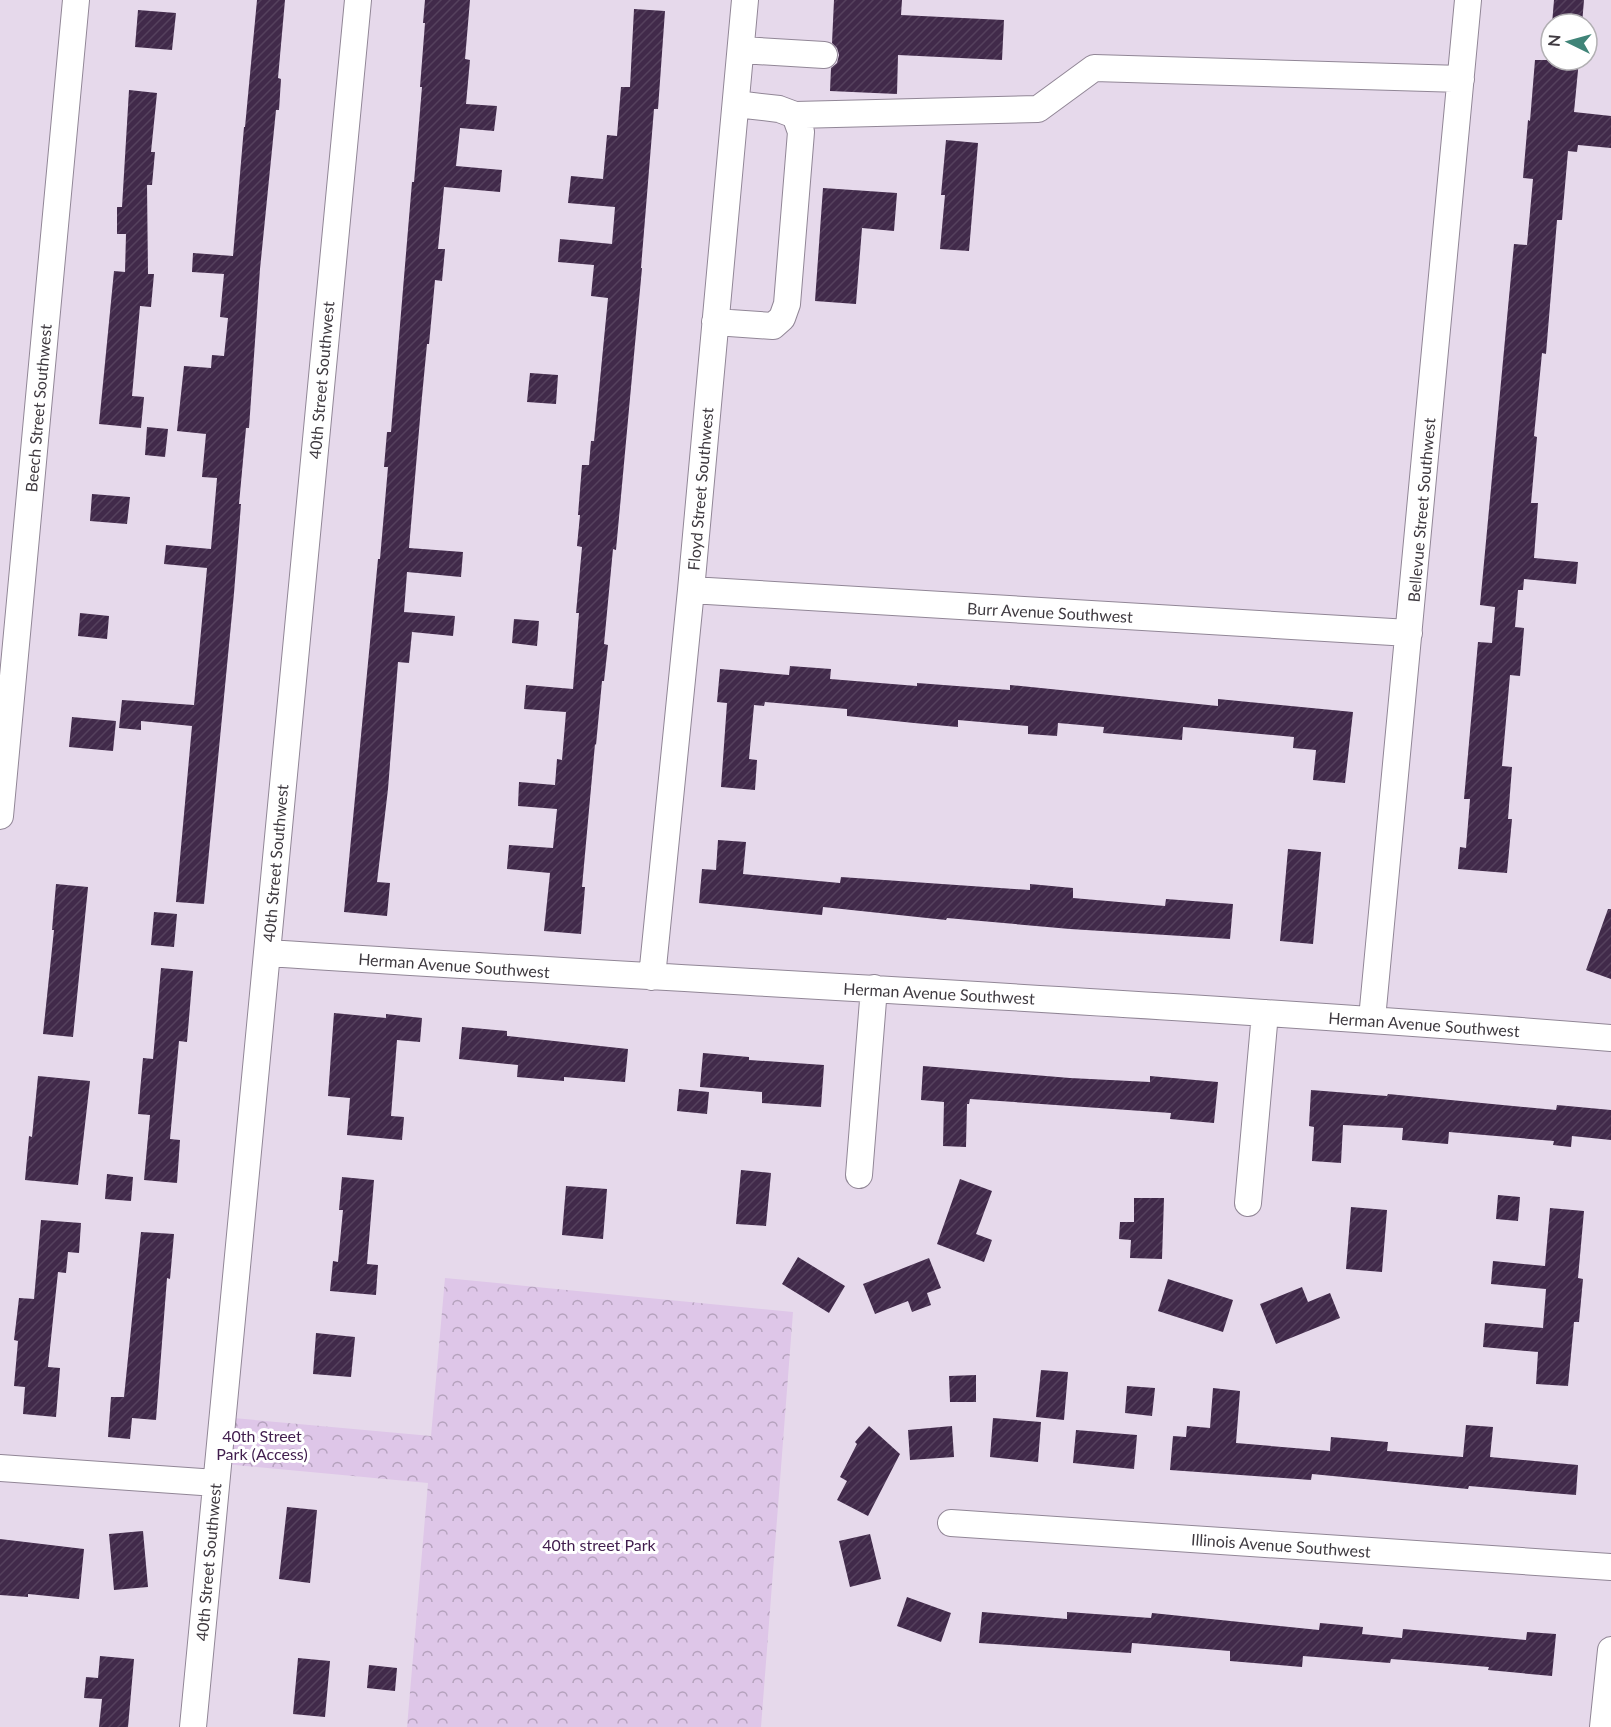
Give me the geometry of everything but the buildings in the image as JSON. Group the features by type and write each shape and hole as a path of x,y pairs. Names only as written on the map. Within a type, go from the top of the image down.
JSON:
{"street":[{"name":"Beech Street Southwest","path":"0,816 76,0"},
{"name":"40th Street Southwest","path":"193,1727 358,0"},
{"name":"Floyd Street Southwest","path":"652,977 691,590 745,0"},
{"name":"Bellevue Street Southwest","path":"1372,1019 1468,0"},
{"path":"741,50 824,56"},
{"path":"736,104 779,109 795,115 1038,109 1094,68 1461,79"},
{"path":"716,322 773,326 782,318 787,304 801,132 795,115"},
{"name":"Burr Avenue Southwest","path":"691,590 1409,633"},
{"name":"Herman Avenue Southwest","path":"267,953 1372,1019 1611,1038"},
{"path":"859,1175 874,988"},
{"path":"1248,1203 1265,1013"},
{"path":"0,1468 216,1483"},
{"name":"Illinois Avenue Southwest","path":"951,1523 1611,1567"},
{"path":"1603,1727 1611,1650"}],"green space":[{"name":"40th street Park","path":"445,1278 793,1312 761,1727 407,1727 428,1483 225,1464 222,1417 431,1436"}],"park label":[{"name":"40th Street Park (Access)","path":"262,1444"}]}
